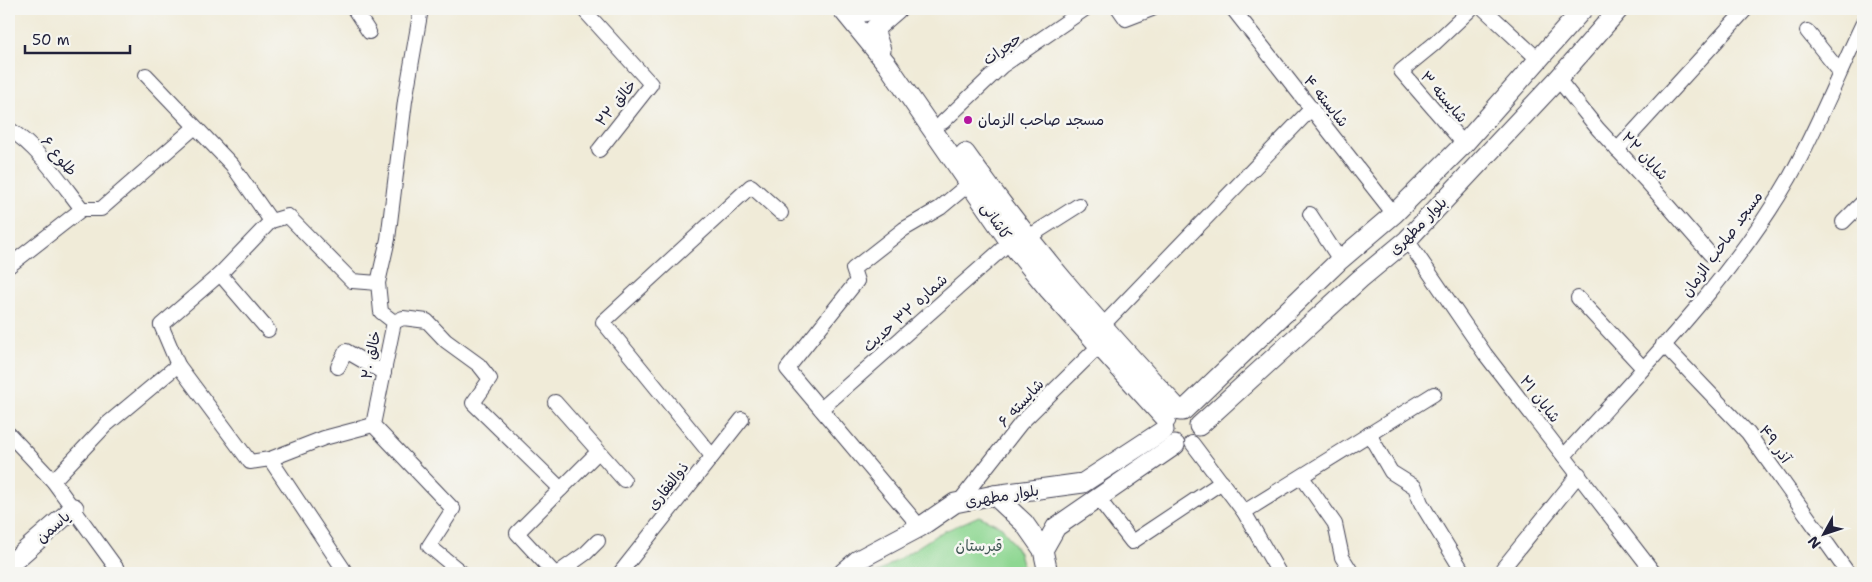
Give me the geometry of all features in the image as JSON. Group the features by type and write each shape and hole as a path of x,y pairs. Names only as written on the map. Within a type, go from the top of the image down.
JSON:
{"main road":[{"name":"کاشانی","path":"842,9 887,64 970,183 1018,240 1102,326 1174,418"},
{"name":"کاشانی","path":"856,9 864,12 878,9"},
{"name":"کاشانی","path":"856,9 874,29 943,122 1048,290 1099,346 1174,418"},
{"path":"887,64 874,29 897,9"},
{"name":"بلوار مطهری","path":"843,573 858,560 959,502 994,495 1083,483 1174,418 1340,260 1394,214 1464,144 1583,9"},
{"name":"بلوار مطهری","path":"1199,426 1330,305 1407,240 1558,80 1619,9"},
{"path":"1049,565 1056,527 1098,498 1184,444 1199,433 1199,426 1195,417 1174,418 1168,439 1184,444"},
{"path":"994,495 1024,523 1049,565"},
{"name":"یاسمن","path":"9,565 74,508"}],"street":[{"path":"354,9 369,32"},
{"name":"خالق ۲۰","path":"373,425 394,322 381,312 378,283 388,239 404,102 421,9"},
{"name":"خالق ۲۲","path":"583,9 651,84 598,150"},
{"name":"حجرات","path":"943,122 1002,66 1085,9"},
{"path":"1119,9 1126,19 1152,9"},
{"name":"شایسته ۴","path":"1234,9 1394,214"},
{"name":"شایسته ۳","path":"1464,144 1401,71 1472,9"},
{"path":"1484,9 1539,60"},
{"path":"1617,150 1743,9"},
{"name":"مسجد صاحب الزمان","path":"1564,456 1708,294 1761,222 1790,177 1863,23"},
{"path":"1807,31 1840,72"},
{"path":"146,75 232,165 271,221"},
{"name":"شایان ۲۲","path":"1558,80 1617,150 1710,254"},
{"path":"1099,346 1102,326 1312,108"},
{"path":"9,266 82,209 101,208 195,127"},
{"name":"طلوع ۶","path":"9,129 20,136 46,163 82,209"},
{"path":"920,526 787,370 857,281 853,269 904,229 940,208 970,183"},
{"path":"712,456 603,322 751,186 781,213"},
{"path":"1843,222 1863,202"},
{"name":"شماره ۳۲ حدیث","path":"821,409 1018,240 1079,204"},
{"path":"1310,214 1340,260"},
{"path":"378,283 352,281 288,216 271,221 220,274 161,325 178,365 250,462 270,459 324,438 373,425 453,509 429,546 462,573"},
{"name":"شایان ۲۱","path":"1407,240 1485,354 1654,573"},
{"path":"220,274 268,330"},
{"path":"1578,298 1643,368"},
{"path":"394,322 403,318 426,322 446,341 479,365 490,379 473,403 561,489"},
{"name":"آذر ۴۹","path":"1663,344 1748,433 1848,573"},
{"name":"شایسته ۶","path":"959,502 1021,424 1099,346"},
{"path":"338,366 346,351 384,373"},
{"path":"53,481 106,425 178,365"},
{"path":"1244,512 1434,394"},
{"path":"555,402 624,480"},
{"name":"ذوالفقاری","path":"620,573 742,420"},
{"path":"9,434 53,481 120,573"},
{"path":"1370,434 1392,472 1415,487 1421,503 1463,572"},
{"path":"1184,444 1222,482 1244,512 1279,573"},
{"path":"598,452 517,534 556,573 586,554 598,541"},
{"path":"270,459 346,573"},
{"path":"1500,573 1579,474"},
{"path":"1302,477 1335,524 1342,556 1352,573"},
{"path":"1098,498 1132,542 1222,482"}],"green space":[{"name":"قبرستان","path":"979,516 1002,527 1019,553 1025,573 877,573 938,534"}],"place":[{"name":"مسجد صاحب الزمان","path":"968,120"}]}
